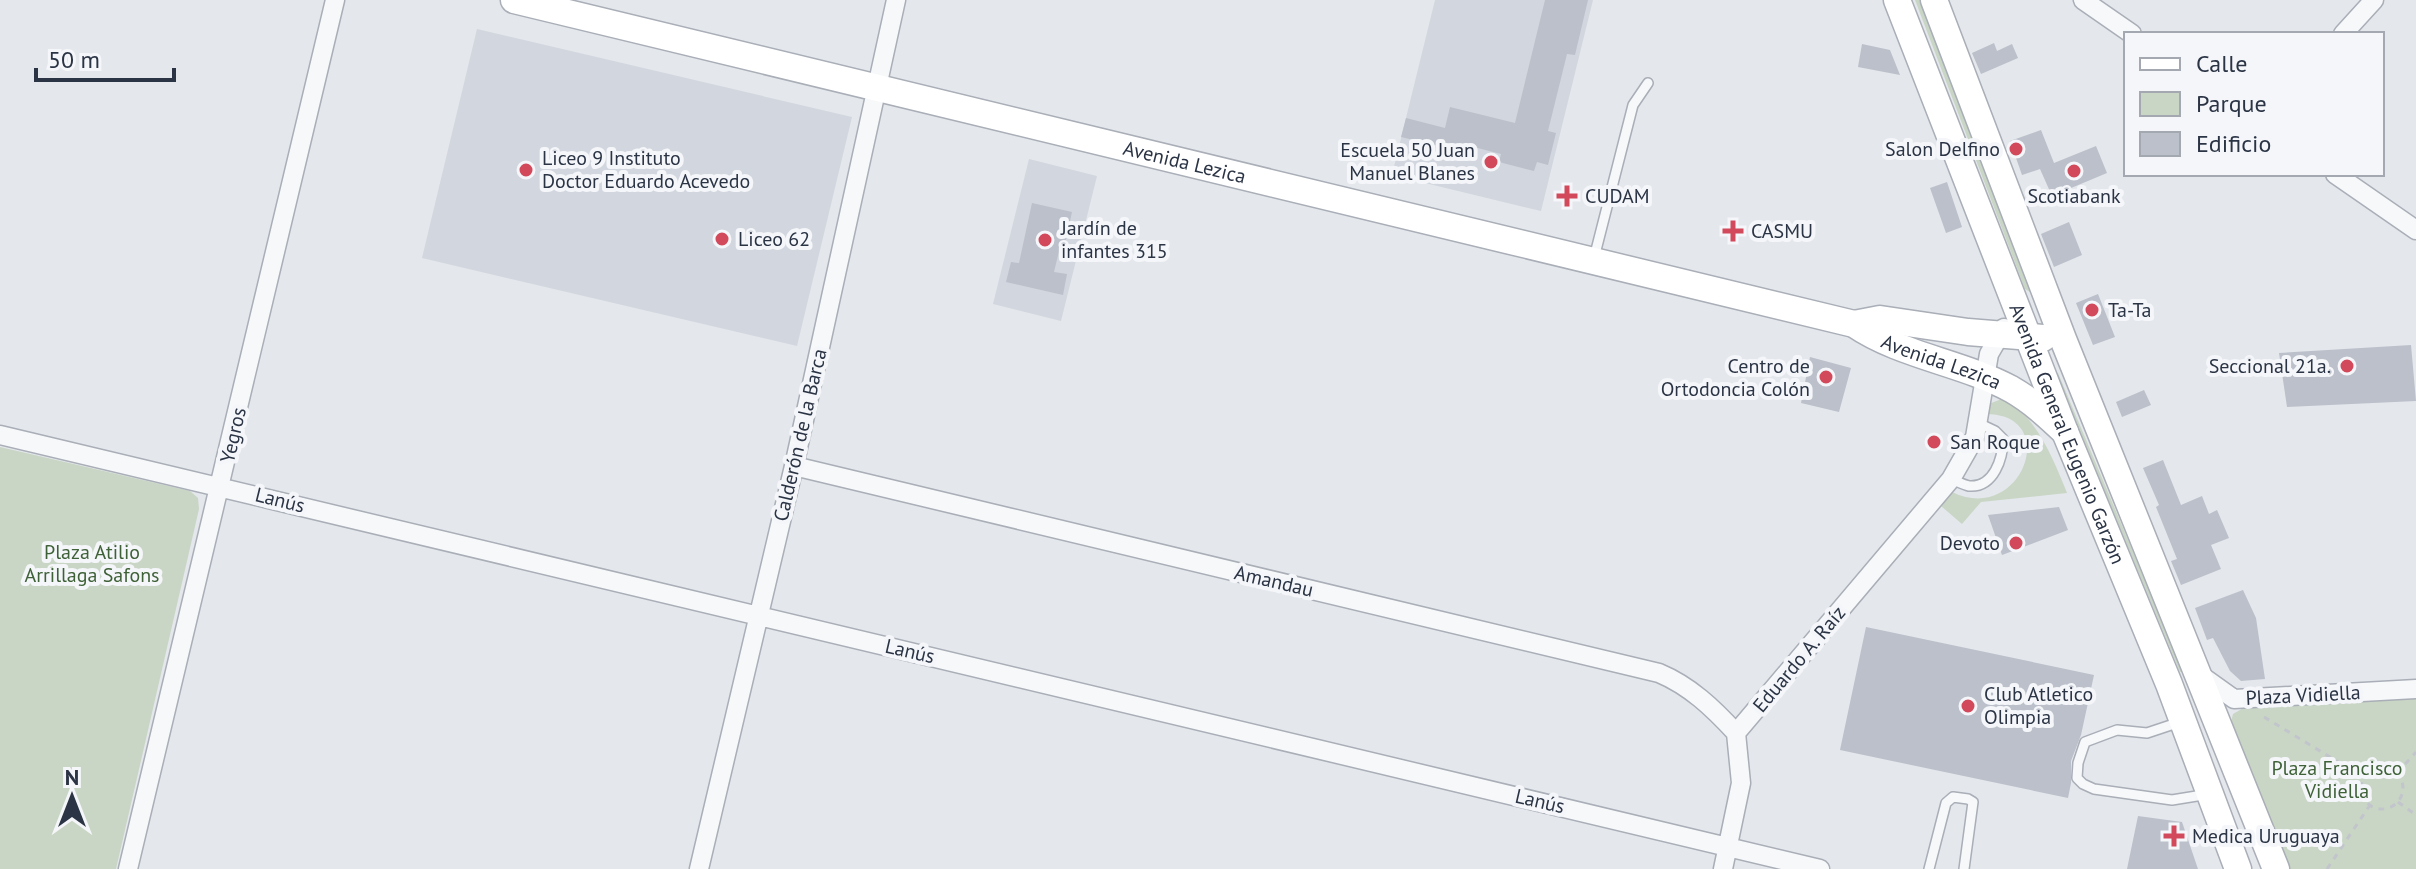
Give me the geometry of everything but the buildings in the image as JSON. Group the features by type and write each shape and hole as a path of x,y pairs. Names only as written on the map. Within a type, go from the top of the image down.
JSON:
{"main road":[{"name":"Avenida Lezica","path":"514,0 1854,324 1876,339 1985,377 2035,405 2065,432"},
{"name":"Avenida General Eugenio Garzón","path":"1897,0 2065,432 2183,721 2238,869"},
{"name":"Avenida General Eugenio Garzón","path":"1934,0 2063,339 2276,869"},
{"name":"Avenida Lezica","path":"1854,324 1880,319 1999,335 2063,339"},
{"path":"2213,806 2236,826 2254,869"}],"street":[{"name":"Yegros","path":"128,869 335,0"},
{"name":"Calderón de la Barca","path":"699,869 794,466 896,0"},
{"path":"2083,0 2129,32"},
{"path":"2345,32 2374,0"},
{"path":"2338,176 2416,230"},
{"name":"Eduardo A. Raíz","path":"1736,733 1951,479 1975,437 1989,354 2018,310"},
{"name":"Lanús","path":"0,435 1820,869"},
{"name":"Amandau","path":"794,466 1659,673 1678,681 1697,695 1736,733"},
{"name":"Plaza Vidiella","path":"2197,673 2234,699 2416,689"},
{"path":"1723,869 1741,783 1736,733"}],"lane":[{"path":"1593,261 1633,105 1648,83"},
{"path":"1951,479 1970,486 1985,481 1998,467 2003,439 1995,431 1978,423"},
{"path":"2183,721 2147,733 2117,730 2085,742 2077,778 2094,789 2213,806"},
{"path":"1929,869 1946,803 1953,797 1973,802 1964,869"}],"path":[{"path":"2234,699 2363,777"},
{"path":"2397,773 2416,752"},
{"path":"2383,766 2397,773 2403,787 2398,802 2385,809 2370,805 2361,792 2363,777 2375,767 2383,766"},
{"path":"2398,802 2416,815"},
{"path":"2327,869 2370,805"}],"shaded area":[{"path":"1435,0 1593,0 1541,211 1392,175"},
{"path":"477,29 852,117 797,346 422,258"},
{"name":"Jardín de infantes 315","path":"1029,159 1097,176 1061,321 993,304"}],"green space":[{"path":"1915,0 1924,0 2033,289 2030,292 2025,289"},
{"path":"2058,373 2183,671 2180,672"},
{"path":"2004,398 2035,427 2067,493 1981,502 1962,524 1941,506 1952,492 1977,498 1998,494 2014,482 2024,466 2027,448 2023,431 2009,419 1986,414 1989,404"},
{"name":"Plaza Atilio Arrillaga Safons","path":"0,447 190,491 198,498 199,509 116,869 0,869"},
{"name":"Plaza Francisco Vidiella","path":"2416,695 2416,869 2287,869 2231,722 2233,714 2247,706"}],"place":[{"name":"Salon Delfino","path":"2016,149"},
{"name":"Escuela 50 Juan Manuel Blanes","path":"1491,162"},
{"name":"Liceo 9 Instituto Doctor Eduardo Acevedo","path":"526,170"},
{"name":"Scotiabank","path":"2074,171"},
{"name":"CUDAM","path":"1567,196"},
{"name":"CASMU","path":"1733,231"},
{"name":"Liceo 62","path":"722,239"},
{"name":"Jardín de infantes 315","path":"1045,240"},
{"name":"Ta-Ta","path":"2092,310"},
{"name":"Seccional 21a.","path":"2347,366"},
{"name":"Centro de Ortodoncia Colón","path":"1826,377"},
{"name":"San Roque","path":"1934,442"},
{"name":"Devoto","path":"2016,543"},
{"name":"Club Atletico Olimpia","path":"1968,706"},
{"name":"Medica Uruguaya","path":"2174,836"}]}
